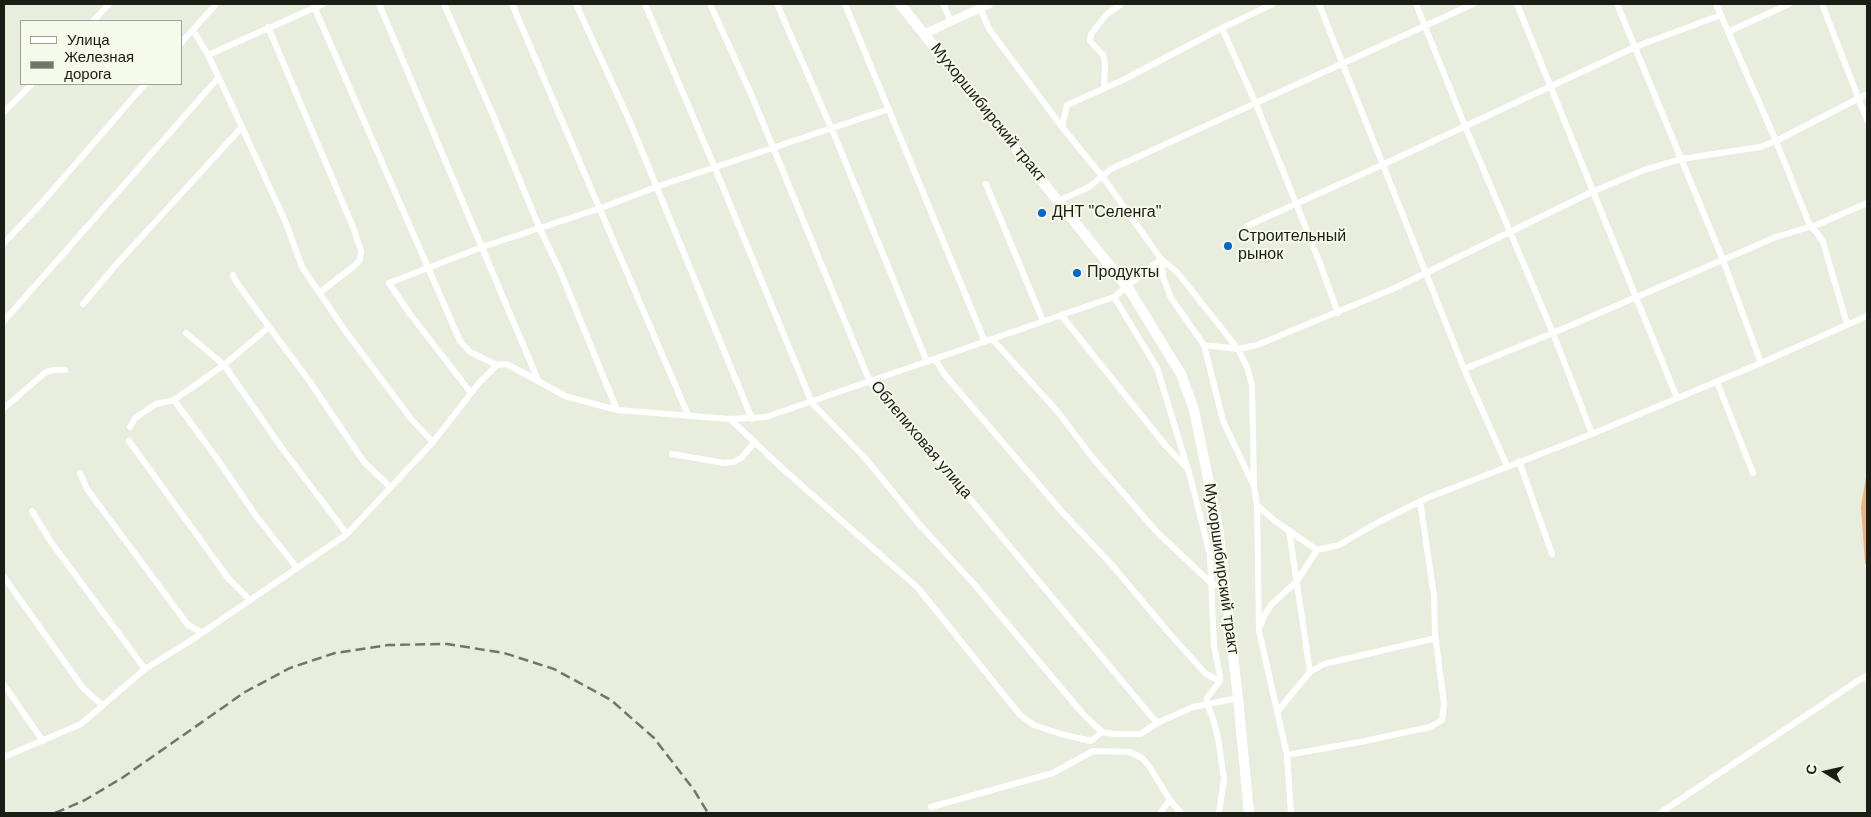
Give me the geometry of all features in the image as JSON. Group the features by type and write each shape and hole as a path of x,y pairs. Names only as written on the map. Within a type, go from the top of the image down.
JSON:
{"main road":[{"name":"Мухоршибирский тракт","path":"900,4 1127,287 1181,374 1194,410 1218,526 1249,813"}],"street":[{"path":"94,20 109,4"},
{"path":"182,42 216,4"},
{"path":"208,56 314,5 323,4"},
{"path":"380,4 538,380"},
{"path":"444,4 493,115 539,227 561,273 617,410"},
{"path":"512,4 601,208 688,415"},
{"path":"576,4 630,122 752,419"},
{"path":"645,4 812,403 864,458 919,524 974,584 1083,714 1102,732 1141,734 1157,723 1193,707 1238,698"},
{"name":"Облепиховая улица","path":"710,4 773,148 870,382 913,430 1157,723"},
{"path":"776,4 831,129 927,362"},
{"path":"845,4 985,342"},
{"path":"943,4 951,21"},
{"path":"924,34 989,4"},
{"path":"1104,88 1105,62 1103,54 1090,41 1091,34 1106,15 1121,4"},
{"path":"1062,127 1067,104 1170,57 1222,28 1274,4"},
{"path":"1319,4 1464,369 1507,466"},
{"path":"1416,4 1592,434"},
{"path":"1058,201 1089,186 1111,169 1473,4"},
{"path":"1517,4 1677,398"},
{"path":"1617,4 1723,260 1761,363"},
{"path":"1716,4 1776,141 1810,226 1823,242 1847,324"},
{"path":"1728,32 1789,4"},
{"path":"1822,4 1867,120"},
{"path":"314,5 460,341 470,352 497,366"},
{"path":"980,8 989,29 1062,127 1102,176 1161,259 1177,272 1238,349 1247,367 1252,385 1254,486 1257,505 1259,631 1288,755 1291,813"},
{"path":"1246,226 1382,165 1635,46 1721,15"},
{"path":"268,27 353,227 361,251 360,260 319,293"},
{"path":"1222,28 1256,104 1338,313"},
{"path":"193,30 219,77 242,127 286,223 302,267 412,420 434,442"},
{"path":"4,320 219,77"},
{"path":"4,112 31,85"},
{"path":"4,243 39,206 144,85"},
{"path":"1204,345 1238,349 1257,345 1338,313 1426,274 1594,191 1644,170 1681,159 1760,147 1776,141 1867,94"},
{"path":"471,393 405,307 389,283 539,227 601,208 656,187 889,109"},
{"path":"83,304 242,127"},
{"path":"986,184 1043,321"},
{"path":"1464,369 1776,237 1810,226 1867,203"},
{"path":"4,757 81,724 145,668 347,534 434,442 471,393 497,366 507,364 565,396 617,410 730,419 766,418 1114,297 1161,259"},
{"path":"1161,259 1163,277 1171,298 1204,345 1224,421 1254,486"},
{"path":"233,275 310,382 364,462 390,487"},
{"path":"1114,297 1157,368 1190,476 1210,554 1214,646 1220,670 1220,681 1207,698 1207,703 1214,719 1224,779 1219,813"},
{"path":"1061,315 1166,446 1186,467"},
{"path":"1259,631 1264,616 1271,606 1297,581 1317,550 1339,545 1420,501 1592,434 1717,382 1867,316"},
{"path":"130,427 136,418 156,404 174,400 224,365 269,327"},
{"path":"186,333 224,365 284,451 347,534"},
{"path":"993,340 1058,412 1156,532 1212,584 1224,585"},
{"path":"934,359 945,375 1063,513 1112,565 1169,633 1206,674 1220,681"},
{"path":"4,408 46,372 65,370"},
{"path":"1717,382 1753,473"},
{"path":"174,400 256,516 297,568"},
{"path":"730,419 783,469 918,588 1020,715 1034,725 1091,741"},
{"path":"129,440 223,571 249,600"},
{"path":"672,454 724,463 734,462 742,457 755,442"},
{"path":"1519,461 1552,554"},
{"path":"80,473 87,489 188,625 201,632"},
{"path":"1288,755 1360,742 1430,726 1442,720 1444,704 1436,638 1434,596 1420,501"},
{"path":"1257,505 1317,550"},
{"path":"32,511 56,548 145,668"},
{"path":"1288,530 1310,672"},
{"path":"4,578 83,688 102,705"},
{"path":"1277,712 1310,672 1324,664 1436,638"},
{"path":"1660,813 1867,676"},
{"path":"4,685 43,741"},
{"path":"1091,741 1102,732"},
{"path":"1091,741 1094,751"},
{"path":"931,806 1053,773 1094,751 1130,752 1142,758 1149,766 1170,800 1181,813"},
{"path":"1160,813 1170,800"}],"shaded area":[{"path":"1867,470 1867,567 1865,563 1861,507"}],"railway":[{"path":"55,813 85,800 122,778 245,692 290,668 335,653 388,645 447,644 504,653 554,669 611,700 654,738 694,790 708,813"}],"place":[{"name":"ДНТ \"Селенга\"","path":"1042,213"},
{"name":"Строительный рынок","path":"1228,246"},
{"name":"Продукты","path":"1077,273"}]}
